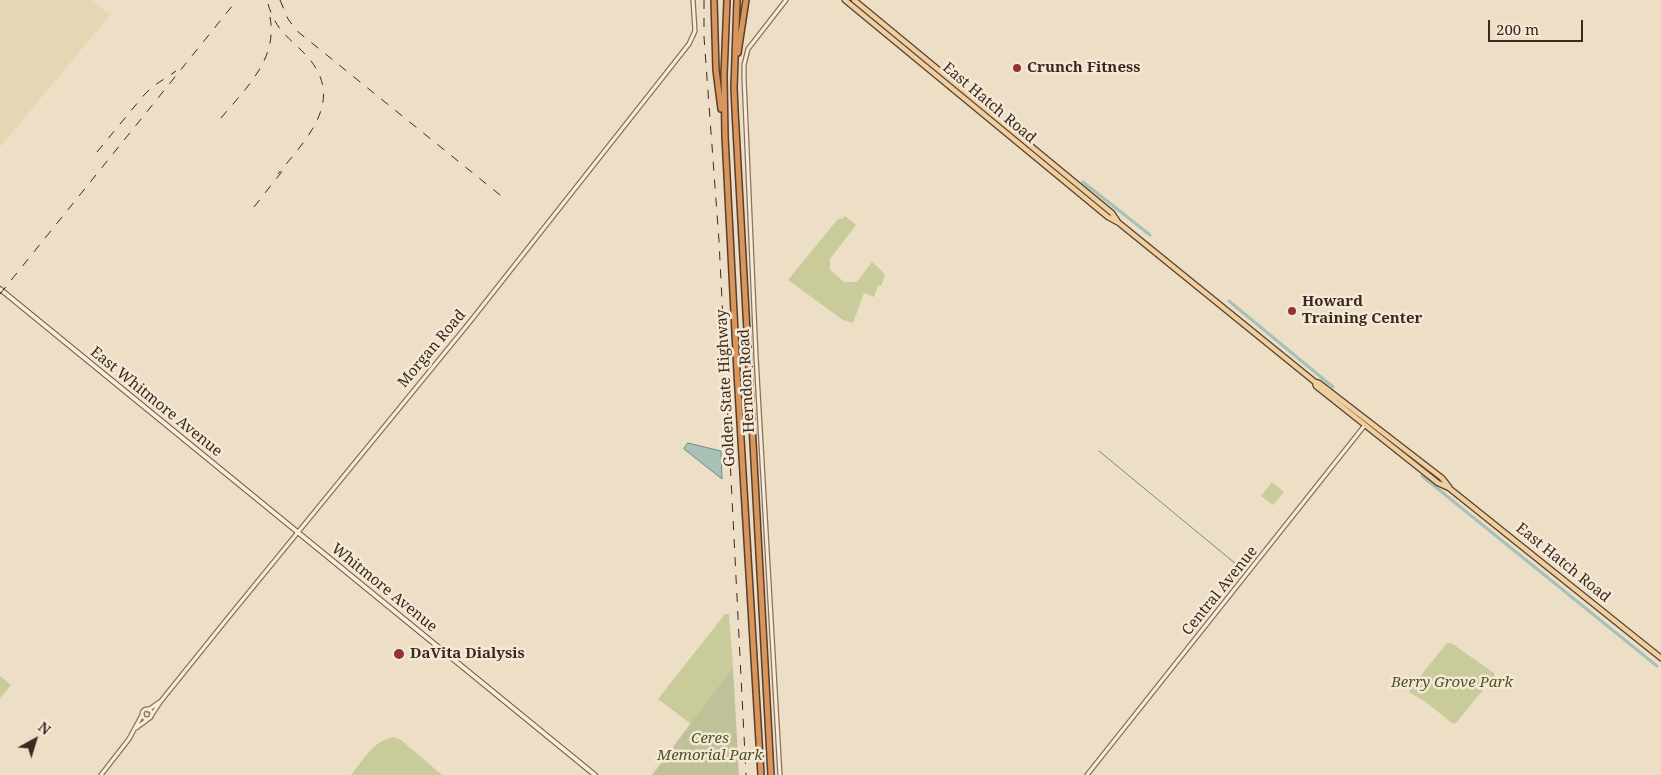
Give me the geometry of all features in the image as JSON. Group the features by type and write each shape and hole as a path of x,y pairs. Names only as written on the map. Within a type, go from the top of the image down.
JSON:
{"highway":[{"path":"714,0 716,70 724,136"},
{"name":"Golden State Highway","path":"725,0 724,136 761,775"},
{"name":"Golden State Highway","path":"737,0 735,102 771,775"},
{"path":"735,68 746,0"}],"main road":[{"name":"East Hatch Road","path":"845,0 1108,217 1119,223 1314,382 1319,383 1367,423 1442,478 1449,488 1661,658"},
{"name":"East Hatch Road","path":"854,0 1112,213 1119,223"},
{"name":"East Whitmore Avenue","path":"0,288 298,533"},
{"name":"Whitmore Avenue","path":"298,533 595,775"}],"street":[{"name":"Morgan Road","path":"135,728 150,718 161,701 482,306 689,44 695,31 694,0"},
{"name":"Herndon Road","path":"780,775 756,356 744,65 748,49 786,0"},
{"name":"Central Avenue","path":"1087,775 1367,423"},
{"name":"Morgan Road","path":"148,710 161,701"},
{"path":"148,710 151,713 150,718 144,718 142,715 143,711 148,710"},
{"name":"Morgan Road","path":"101,775 123,748 142,715"}],"shaded area":[{"path":"0,0 91,0 110,15 0,147"},
{"path":"688,443 721,451 722,479 684,449"}],"green space":[{"path":"845,216 856,225 830,259 830,270 844,282 857,282 872,262 885,276 881,286 878,285 874,297 864,293 853,323 843,320 788,280 838,219 842,219"},
{"path":"1272,482 1284,492 1273,505 1261,496"},
{"path":"725,614 729,614 733,667 691,724 658,699"},
{"name":"Berry Grove Park","path":"1447,643 1451,643 1495,675 1456,723 1453,724 1426,702 1410,693 1409,690"},
{"name":"Ceres Memorial Park","path":"733,667 739,775 652,775"},
{"path":"0,676 11,685 0,698"},
{"path":"394,737 401,740 442,775 351,775 380,742"}],"waterway":[{"path":"1083,182 1150,235"},
{"path":"1229,301 1333,387"},
{"path":"1099,451 1242,569"},
{"path":"1422,476 1657,666"}],"railway":[{"path":"0,294 237,0"},
{"path":"280,0 288,19 297,31 505,199"},
{"path":"704,0 704,37 719,241 746,775"},
{"path":"268,4 278,26 304,53 317,70 323,86 323,101 319,116 301,146 278,174"},
{"path":"221,118 250,84 265,60 271,32 270,17"},
{"path":"97,152 144,95 152,87 176,71"},
{"path":"254,207 284,169"}],"place":[{"name":"Crunch Fitness","path":"1017,68"},
{"name":"Howard Training Center","path":"1292,311"},
{"name":"DaVita Dialysis","path":"399,654"}]}
